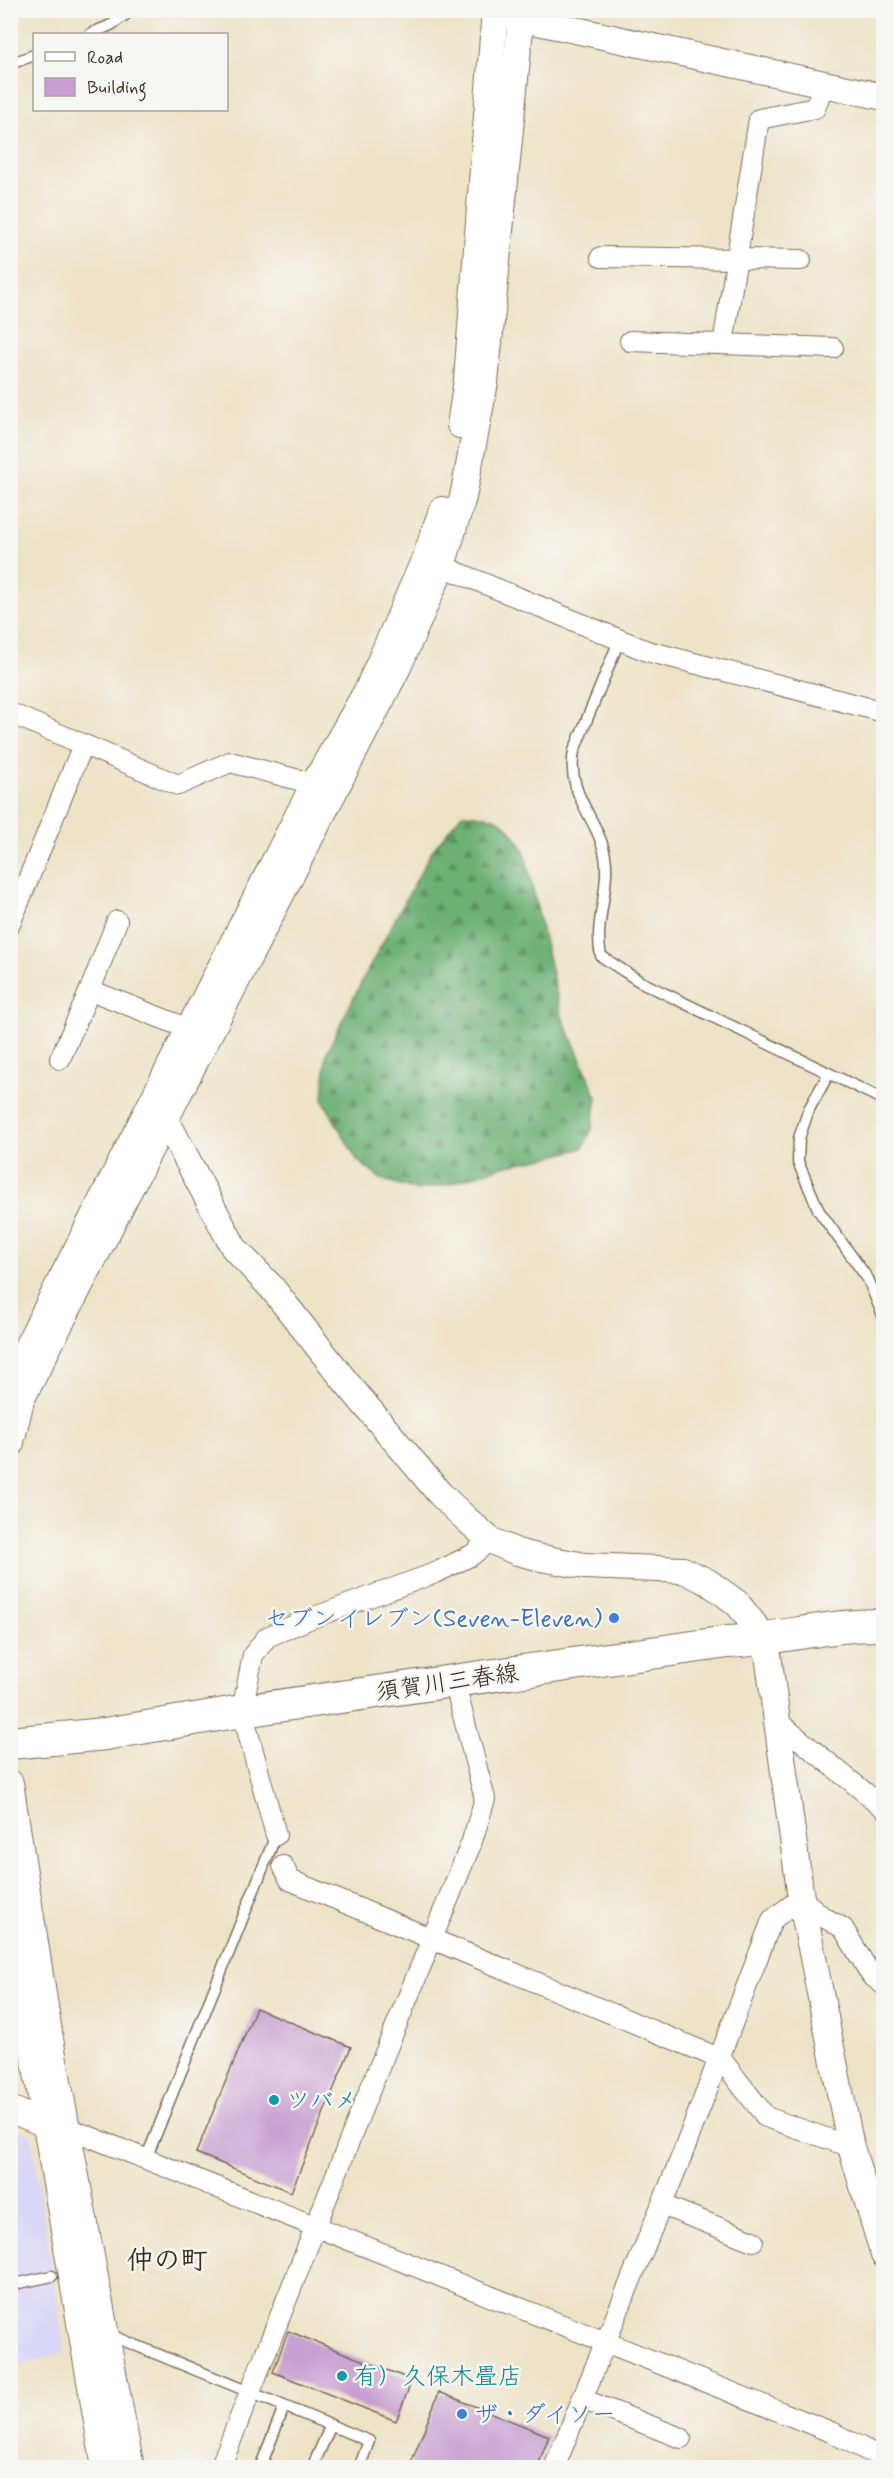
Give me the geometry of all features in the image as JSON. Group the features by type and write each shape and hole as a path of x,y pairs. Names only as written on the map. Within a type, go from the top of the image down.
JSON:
{"main road":[{"name":"須賀川三春線","path":"10,1743 105,1734 242,1711 728,1642 766,1640 827,1628 884,1625"}],"street":[{"path":"503,13 884,97"},
{"path":"10,1380 158,1112 398,667 442,566 464,497 485,382 503,13"},
{"path":"10,1446 21,1400 158,1112 189,1029 314,784 368,689 426,556 449,492 467,380 503,13"},
{"path":"723,344 759,119 815,108 824,84"},
{"path":"601,257 801,260"},
{"path":"630,341 832,348"},
{"path":"442,566 647,651 884,712"},
{"path":"10,713 178,785 230,762 314,784"},
{"path":"10,924 83,745"},
{"path":"60,1059 117,921"},
{"path":"90,990 189,1029"},
{"path":"158,1112 234,1248 272,1288 346,1382 440,1494 490,1540 518,1552 585,1566 683,1570 708,1582 737,1603 766,1640 801,1898 852,2147 884,2255"},
{"path":"276,1835 242,1711 253,1655 267,1637 309,1619 435,1573 472,1555 490,1540"},
{"path":"220,2468 315,2226 471,1844 485,1799 454,1681"},
{"path":"777,1721 884,1808"},
{"path":"10,1783 50,2039 57,2126 105,2468"},
{"path":"284,1866 290,1880 432,1937 721,2059 766,2117 852,2147"},
{"path":"801,1898 823,1917 843,1928 871,1975 884,1985"},
{"path":"554,2468 721,2059 772,1920 801,1898"},
{"path":"10,1916 105,2332 131,2468"},
{"path":"10,2109 146,2158 831,2432 884,2456"},
{"path":"662,2205 753,2241"},
{"path":"582,2399 681,2438"}],"lane":[{"path":"92,33 111,25 132,10"},
{"path":"10,64 33,55"},
{"path":"619,641 574,751 571,764 575,788 603,850 606,864 599,923 598,943 601,956 639,981 828,1075 884,1100"},
{"path":"828,1075 809,1109 799,1138 798,1162 819,1210 868,1279 884,1318"},
{"path":"146,2158 276,1835"},
{"path":"10,2285 52,2276"},
{"path":"105,2332 369,2441 359,2468"},
{"path":"260,2468 284,2407"},
{"path":"312,2468 331,2425"}],"shaded area":[{"path":"11,2126 31,2135 65,2352 11,2368"}],"green space":[{"path":"462,814 485,815 500,821 512,832 524,850 561,1014 597,1097 592,1129 583,1148 503,1166 449,1184 417,1190 381,1179 357,1160 323,1100 326,1054 362,981 432,851"}],"building":[{"name":"ツバメ","path":"256,2008 351,2047 291,2192 196,2153"},
{"name":"有）久保木畳店","path":"288,2331 412,2380 396,2421 273,2372"},
{"name":"ザ・ダイソー","path":"439,2392 549,2436 537,2468 409,2468"}],"place":[{"name":"セブンイレブン(Seven-Eleven)","path":"614,1618"},
{"name":"ツバメ","path":"274,2100"},
{"name":"有）久保木畳店","path":"342,2376"},
{"name":"ザ・ダイソー","path":"462,2414"}],"district":[{"name":"仲の町","path":"167,2260"}]}
